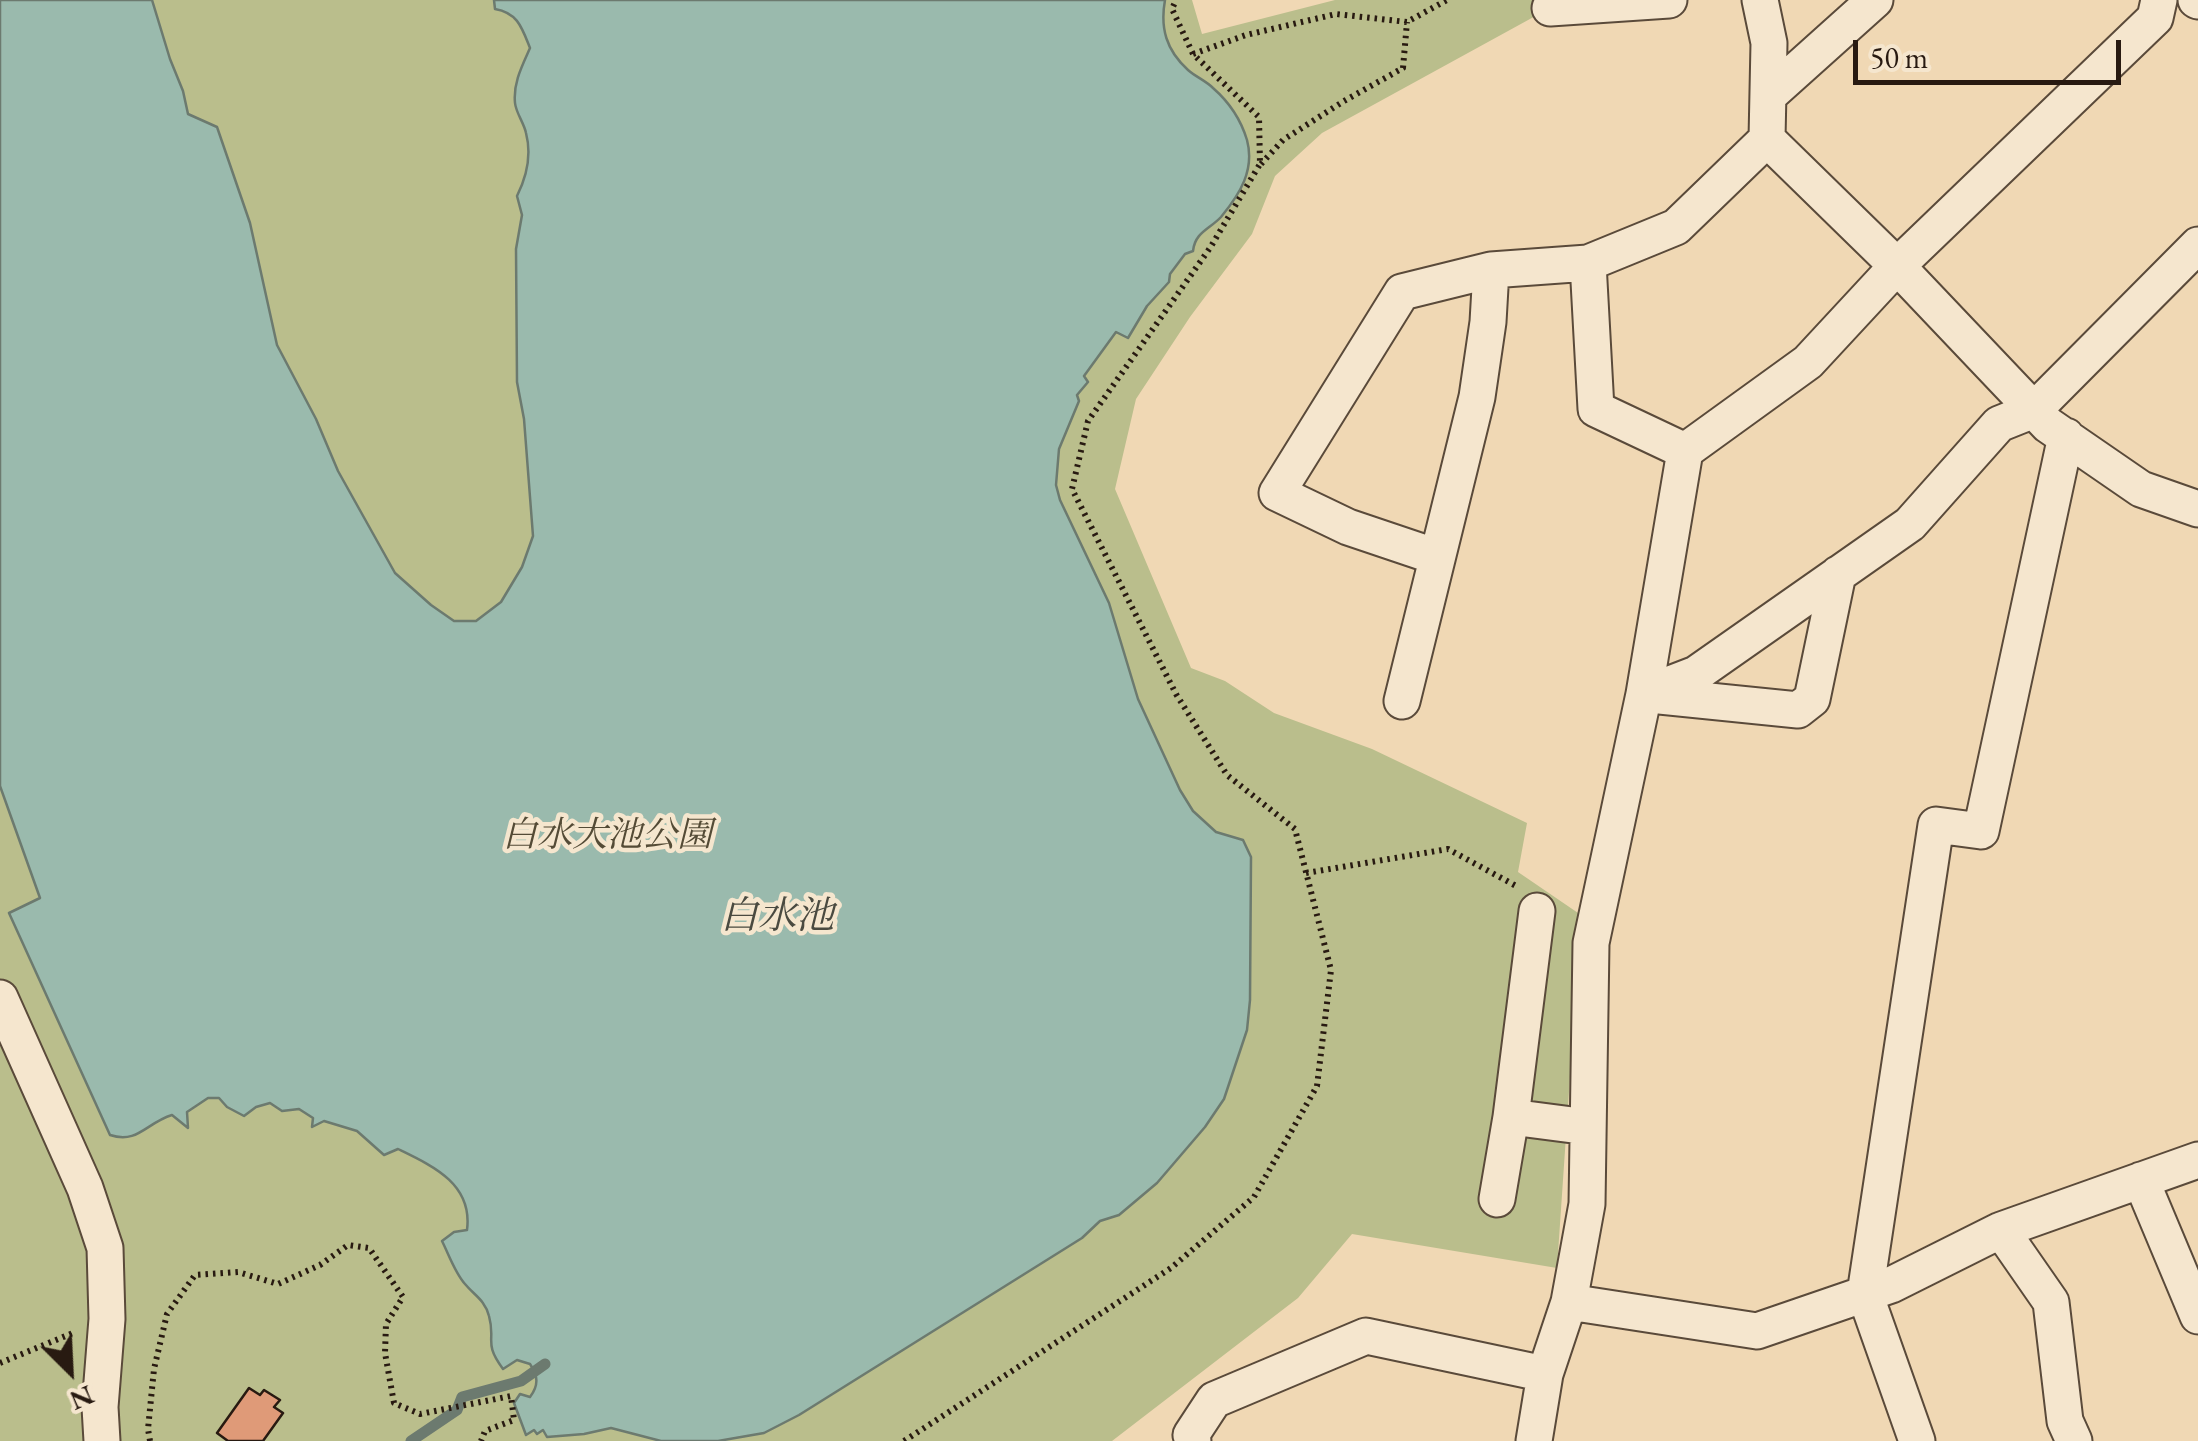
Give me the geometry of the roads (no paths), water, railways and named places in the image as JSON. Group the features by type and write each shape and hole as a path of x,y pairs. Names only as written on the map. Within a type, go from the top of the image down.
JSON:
{"street":[{"path":"1550,8 1669,0"},
{"path":"1438,557 1348,527 1277,493 1402,292 1491,270 1588,263 1676,227 1767,138 1770,43 1760,0"},
{"path":"1768,96 1876,0"},
{"path":"1534,1441 1545,1374 1570,1302 1587,1204 1591,943 1644,694 1685,450 1808,362 1897,266 2155,18 2159,0"},
{"path":"1767,138 1897,266 2048,425 2140,489 2198,509"},
{"path":"1644,694 1696,674 1910,524 1999,424 2034,410 2198,245"},
{"path":"1588,263 1596,409 1685,450"},
{"path":"1402,702 1477,397 1491,270"},
{"path":"1917,1441 1865,1294 1936,825 1981,831 2066,436"},
{"path":"1644,694 1798,710 1812,699 1838,574"},
{"path":"1498,1199 1538,911"},
{"path":"0,998 85,1188 105,1248 102,1441"},
{"path":"1511,1116 1588,1127"},
{"path":"1570,1302 1757,1332 1891,1285 2001,1230 2198,1160"},
{"path":"2141,1180 2198,1316"},
{"path":"2001,1230 2051,1302 2065,1421 2074,1441"},
{"path":"1194,1441 1191,1435 1214,1400 1366,1336 1545,1374"}],"water":[{"name":"白水池","path":"0,0 152,0 188,114 217,127 250,223 277,345 338,471 395,573 454,621 476,621 501,602 522,567 533,536 524,419 517,382 516,249 522,215 517,196 529,150 515,96 530,48 518,22 495,9 494,0 1165,0 1163,20 1170,46 1180,62 1213,88 1234,112 1247,140 1247,171 1228,208 1200,235 1193,251 1185,254 1128,338 1116,332 1084,376 1088,382 1077,395 1079,401 1059,449 1056,485 1109,603 1138,699 1180,790 1193,811 1216,832 1243,840 1251,857 1247,1030 1224,1099 1157,1183 1119,1215 1100,1221 1082,1238 764,1433 718,1441 661,1441 611,1428 547,1437 543,1430 526,1435 514,1403 520,1394 530,1397 533,1393 533,1368 517,1360 503,1369 492,1347 487,1310 458,1275 442,1241 454,1232 467,1230 467,1214 457,1189 437,1170 398,1149 384,1155 357,1131 324,1121 312,1127 313,1118 299,1109 282,1111 270,1103 244,1116 219,1098 208,1098 187,1112 188,1128 172,1115 135,1135 110,1135 9,913 40,898 0,786"}],"waterway":[{"path":"411,1441 457,1410 462,1397 521,1381 545,1364"}],"park label":[{"name":"白水大池公園","path":"607,836"}]}
